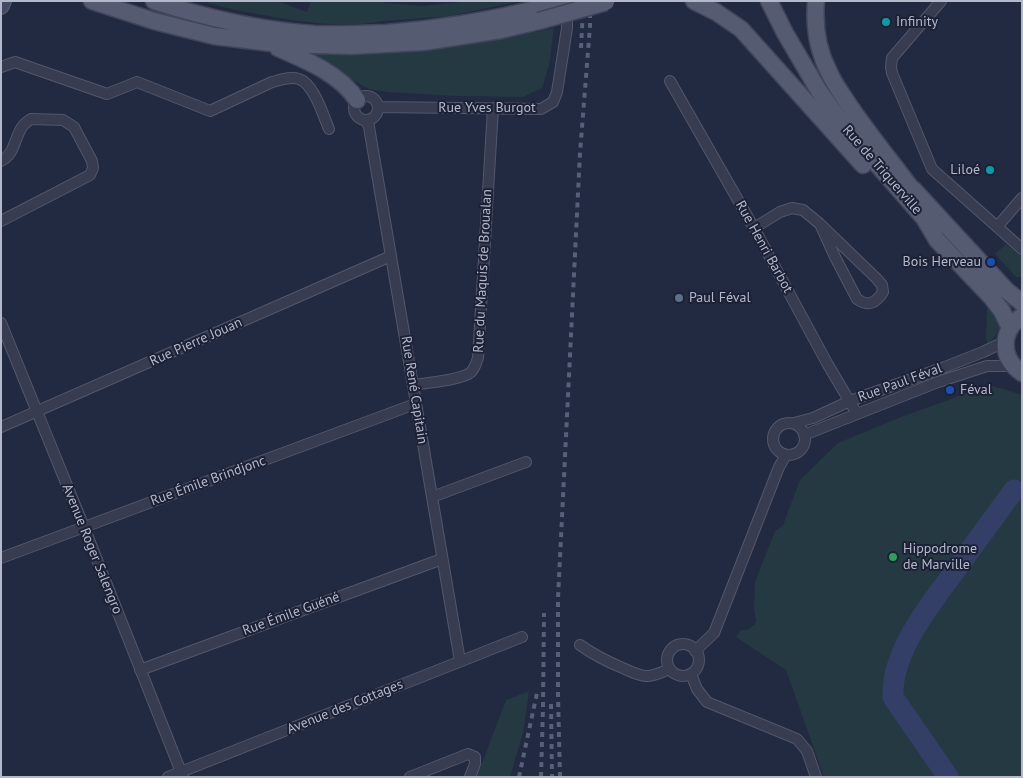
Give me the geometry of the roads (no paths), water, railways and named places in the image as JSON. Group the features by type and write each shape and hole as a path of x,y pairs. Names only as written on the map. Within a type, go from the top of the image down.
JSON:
{"main road":[{"path":"1,6 4,1"},
{"path":"92,1 154,21 214,36 279,44 335,46 424,42 501,30 567,1"},
{"path":"154,1 191,13 239,24 313,34 351,35 420,30 538,15 608,1"},
{"path":"694,1 716,12 740,29 917,224 938,240"},
{"name":"Rue de Triquerville","path":"769,1 785,33 819,91 847,130 924,218 938,240 1002,311 1008,334 1008,356 1017,370"},
{"name":"Rue de Triquerville","path":"776,1 790,30 825,88 846,118 1006,290 1022,303"},
{"path":"816,1 815,18 819,45 828,71 859,119 911,188"},
{"path":"262,42 304,59 338,79 351,91 357,100"},
{"path":"1008,334 1014,323 1022,316"}],"street":[{"name":"Rue Yves Burgot","path":"378,107 541,109 553,102 557,92 567,28 567,1"},
{"path":"941,1 892,58 890,66 892,73 932,169 1022,249"},
{"path":"1,67 15,62 107,94 137,82 210,111 272,82 282,79 300,79 309,86 329,129"},
{"name":"Rue Henri Barbot","path":"670,81 857,414"},
{"path":"368,96 375,100 378,107 376,115 366,120 359,118 354,106 357,100 368,96"},
{"name":"Rue du Maquis de Broualan","path":"413,385 459,378 470,374 478,358 493,108"},
{"path":"1,161 6,159 13,150 22,128 31,119 63,120 74,127 92,161 93,168 90,175 1,221"},
{"name":"Rue René Capitain","path":"366,120 369,126 408,349 415,404 460,661"},
{"path":"996,227 1022,198"},
{"path":"754,228 780,212 792,208 803,210 820,224 876,278 882,285 883,292 879,298 870,304 863,304 857,299 820,224"},
{"name":"Rue Pierre Jouan","path":"1,427 391,256"},
{"name":"Avenue Roger Salengro","path":"1,322 182,774"},
{"name":"Rue Paul Féval","path":"794,423 813,418 850,401 983,352 1008,334"},
{"name":"Rue Paul Féval","path":"804,435 938,382 988,366 1017,370"},
{"name":"Rue Émile Brindjonc","path":"1,558 415,404"},
{"path":"784,423 794,423 799,426 804,435 804,445 800,450 791,455 782,453 775,447 772,438 775,429 784,423"},
{"path":"696,651 714,633 779,467 786,455"},
{"path":"432,497 526,462"},
{"name":"Rue Émile Guéné","path":"140,670 442,559"},
{"name":"Avenue des Cottages","path":"168,777 182,774 522,637"},
{"path":"580,645 603,660 644,676 657,674 669,669"},
{"path":"687,645 696,651 698,666 691,674 680,676 669,669 667,657 676,646 687,645"},
{"path":"691,674 697,690 707,702 798,739 807,751 816,777"},
{"path":"410,777 468,754 474,757 475,764 470,777"}],"waterway":[{"path":"948,777 893,697 898,662 914,629 1014,490"}],"railway":[{"path":"560,777 558,598 580,153 590,26 590,1"},
{"path":"581,48 583,10"},
{"path":"541,777 544,613"},
{"path":"519,777 537,693"},
{"path":"551,704 552,777"}],"place":[{"name":"Infinity","path":"886,22"},
{"name":"Liloé","path":"990,170"},
{"name":"Bois Herveau","path":"991,262"},
{"name":"Paul Féval","path":"679,298"},
{"name":"Féval","path":"950,390"},
{"name":"Hippodrome de Marville","path":"893,557"}]}
